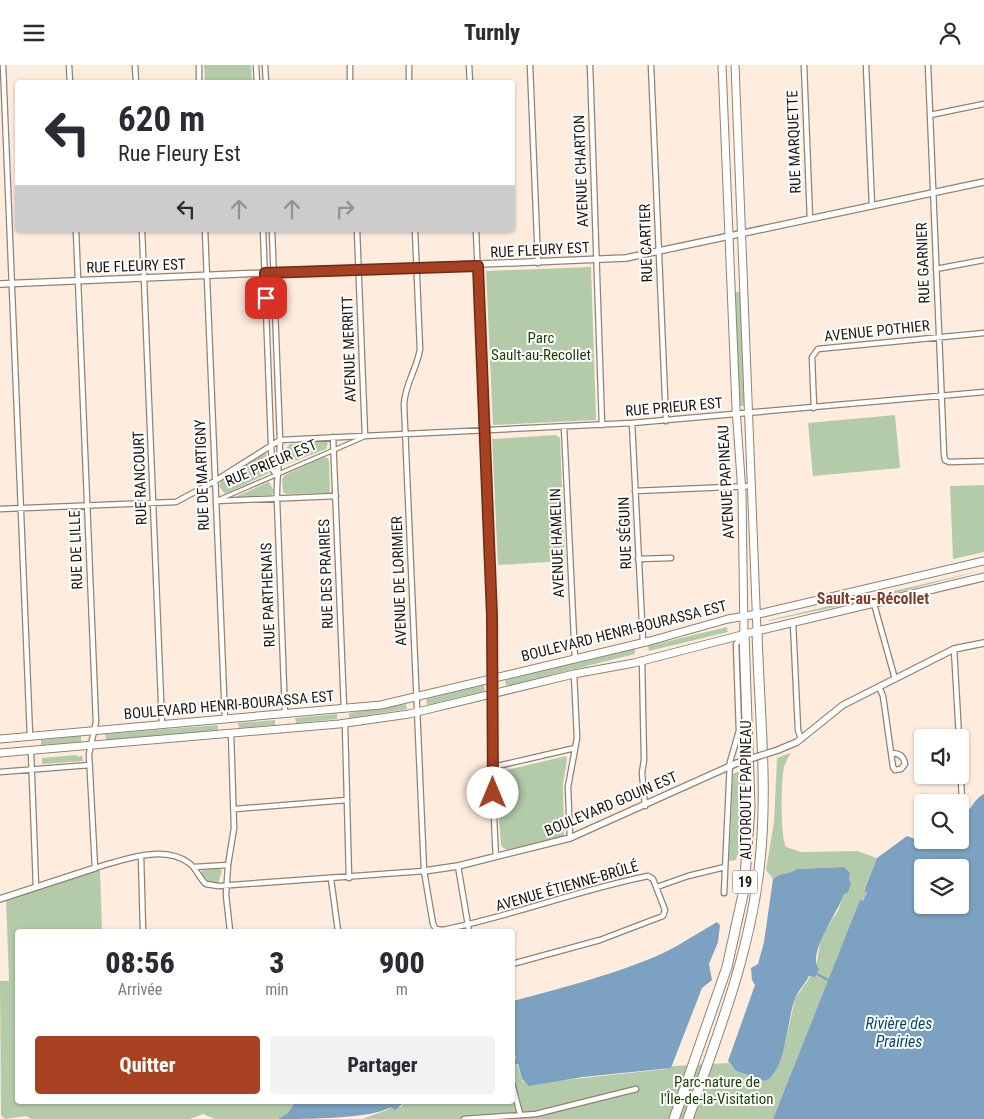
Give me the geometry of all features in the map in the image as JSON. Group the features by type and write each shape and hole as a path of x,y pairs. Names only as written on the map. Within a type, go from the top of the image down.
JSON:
{"highway":[{"name":"AUTOROUTE PAPINEAU","path":"688,1119 737,978 750,928 758,885 763,792 757,631"},
{"name":"AUTOROUTE PAPINEAU","path":"674,1119 726,967 744,890 750,814 744,634"}],"main road":[{"name":"AVENUE PAPINEAU","path":"722,65 736,415 741,487 744,634"},
{"name":"AVENUE PAPINEAU","path":"735,65 757,631"},
{"name":"BOULEVARD HENRI-BOURASSA EST","path":"0,739 344,709 416,697 743,616 984,561"},
{"name":"BOULEVARD HENRI-BOURASSA EST","path":"0,753 345,724 418,712 874,605 984,577"}],"street":[{"path":"3,65 30,736"},
{"path":"69,65 70,80"},
{"path":"135,65 136,80"},
{"path":"198,65 199,80"},
{"path":"256,65 257,80"},
{"path":"265,65 266,80"},
{"path":"350,65 350,80"},
{"path":"409,65 409,80"},
{"path":"469,65 470,80"},
{"path":"530,65 538,263"},
{"name":"AVENUE CHARTON","path":"590,65 602,425"},
{"name":"RUE CARTIER","path":"651,65 666,421"},
{"name":"RUE MARQUETTE","path":"804,65 810,219"},
{"path":"866,65 872,206"},
{"name":"RUE GARNIER","path":"928,65 945,460 950,462 984,461"},
{"path":"930,115 984,104"},
{"name":"RUE FLEURY EST","path":"0,284 478,266 632,258 984,182"},
{"name":"RUE DE LILLE","path":"76,232 96,722 91,745 90,765 95,868"},
{"name":"RUE RANCOURT","path":"142,232 162,725"},
{"name":"RUE DE MARTIGNY","path":"205,232 225,719"},
{"name":"RUE PARTHENAIS","path":"263,232 272,469 276,474"},
{"name":"RUE PARTHENAIS","path":"272,232 280,440 280,466 276,474 276,500 285,714"},
{"name":"AVENUE MERRITT","path":"357,232 365,437"},
{"name":"AVENUE DE LORIMIER","path":"415,232 420,349 406,390 406,435 424,871 432,924 437,929"},
{"path":"476,232 494,679 493,767 496,857"},
{"path":"264,246 273,246"},
{"path":"936,269 984,260"},
{"path":"939,337 984,333"},
{"name":"AVENUE POTHIER","path":"814,408 812,359 818,349 939,337"},
{"name":"RUE PRIEUR EST","path":"0,509 176,502 215,481 280,440 666,421 984,392"},
{"name":"RUE SÉGUIN","path":"632,423 643,642"},
{"name":"AVENUE HAMELIN","path":"564,427 575,659"},
{"name":"RUE DES PRAIRIES","path":"333,437 344,709"},
{"name":"RUE PRIEUR EST","path":"216,501 365,437"},
{"path":"636,491 752,486"},
{"name":"RUE PRIEUR EST","path":"216,501 336,496"},
{"path":"638,559 671,558"},
{"path":"874,605 895,679"},
{"path":"793,623 798,730 801,739"},
{"name":"AVENUE PAPINEAU","path":"724,893 730,765 739,731 736,644 744,634"},
{"name":"BOULEVARD GOUIN EST","path":"0,899 95,868 141,857 172,856 194,867 206,884 226,886 424,871 458,866 570,838 645,806 730,765 778,751 801,739 838,708 954,649 984,643"},
{"path":"954,649 959,729"},
{"path":"642,660 644,760 642,773 645,806"},
{"path":"570,838 568,787 577,738 574,674"},
{"path":"879,687 884,696 891,753"},
{"path":"345,724 349,878"},
{"path":"230,929 226,886 234,833 231,733"},
{"path":"493,767 575,748"},
{"path":"31,751 36,887"},
{"path":"0,772 90,765"},
{"path":"234,809 347,800"},
{"path":"141,857 143,929"},
{"name":"BOULEVARD GOUIN EST","path":"194,867 228,865"},
{"path":"458,866 469,929"},
{"name":"AVENUE ÉTIENNE-BRÛLÉ","path":"444,929 468,925 648,875 652,877 657,887 688,876 725,867"},
{"path":"331,879 338,929"},
{"path":"515,963 600,940 663,916 665,907 657,887"},
{"path":"464,1119 536,1114 636,1089"},
{"path":"515,1095 520,1114"}],"green space":[{"path":"204,65 251,65 252,80 205,80"},
{"name":"Parc Sault-au-Recollet","path":"591,267 596,420 493,425 486,271"},
{"path":"735,292 740,292 745,406 740,406"},
{"path":"895,415 900,468 813,476 808,423"},
{"path":"556,435 560,438 565,561 498,565 492,439"},
{"path":"324,441 328,443 326,449 285,465 287,447 290,444"},
{"path":"266,453 269,473 224,493 219,486 222,479"},
{"path":"324,457 328,458 329,461 330,493 286,494 283,492 282,479 285,475"},
{"path":"269,482 274,491 272,495 235,497"},
{"path":"984,485 984,552 953,559 950,486"},
{"path":"984,570 869,600 768,621 769,620"},
{"path":"727,627 728,632 649,651 648,646"},
{"path":"635,649 635,654 506,686 505,680"},
{"path":"484,685 485,691 427,705 426,699"},
{"path":"406,704 407,709 349,718 349,713"},
{"path":"337,714 337,719 296,723 295,718"},
{"path":"275,720 275,725 239,728 238,723"},
{"path":"218,725 218,730 106,740 105,734"},
{"path":"81,736 81,742 41,745 41,740"},
{"name":"Parc-nature de l'Île-de-la-Visitation","path":"791,753 784,767 782,784 782,820 786,847 801,852 857,851 877,858 864,890 867,892 863,901 860,901 773,1119 362,1119 391,1107 401,1107 404,1104 515,1104 515,1064 517,1064 523,1082 546,1082 666,1069 672,1066 729,1063 736,1071 765,1081 774,1074 785,1044 795,999 816,968 821,936 838,911 850,876 844,867 797,869 773,879 766,870 774,822 777,758"},
{"path":"76,755 79,757 82,755 83,761 42,764 42,758"},
{"path":"566,756 563,784 564,836 508,850 503,848 501,845 498,805 499,772"},
{"path":"743,769 739,850 736,860 729,861 733,774"},
{"path":"220,868 222,871 218,884 206,881 200,873 203,870"},
{"path":"100,870 102,929 15,929 15,1104 294,1104 288,1113 278,1119 215,1119 203,1114 190,1119 31,1119 26,1116 5,1119 1,1115 0,981 9,981 6,899"}],"water":[{"name":"Rivière des Prairies","path":"984,794 984,1119 773,1119 860,900 863,901 867,892 864,891 877,858 907,836 914,839 914,849 969,849 969,810"},
{"path":"844,867 850,873 849,880 851,884 848,892 844,894 820,943 816,962 819,969 815,977 809,976 795,999 782,1057 777,1067 772,1076 765,1081 736,1071 728,1061 755,985 752,980 751,968 758,964 764,942 773,879 797,869"},
{"path":"717,922 720,925 718,942 709,964 712,980 702,988 671,1068 583,1077 529,1086 522,1079 518,1064 515,1065 515,1000 631,966 674,947"},
{"path":"294,1104 402,1104 395,1110 391,1107 382,1111 354,1116 278,1119 288,1113"}],"waterway":[{"path":"817,974 828,980"}],"district":[{"name":"Sault-au-Récollet","path":"873,598"}],"route":[{"path":"266,298 265,273 478,266 492,616 494,693 493,793"}]}
